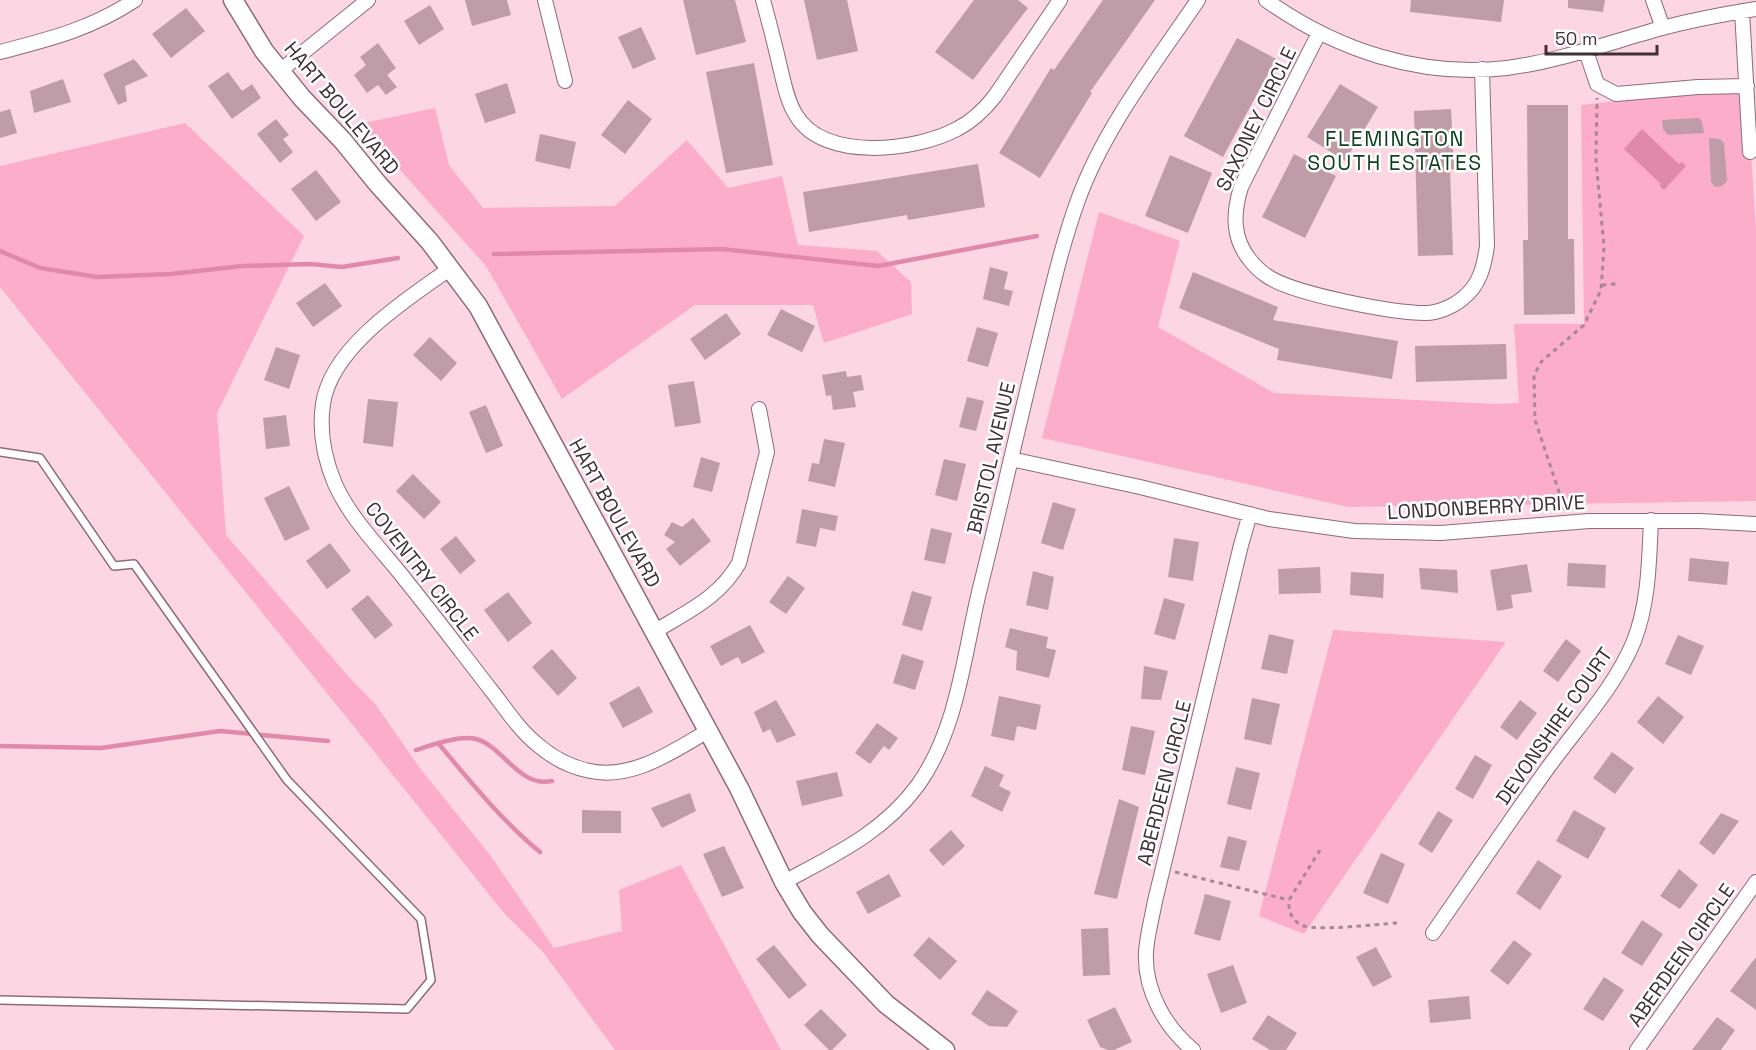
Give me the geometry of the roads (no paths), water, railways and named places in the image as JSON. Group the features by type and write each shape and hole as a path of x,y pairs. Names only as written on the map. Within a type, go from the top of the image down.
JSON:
{"street":[{"path":"0,52 72,33 112,15 135,0"},
{"name":"HART BOULEVARD","path":"233,0 264,51 302,98 343,141 430,242 470,293 708,730 784,882 802,912 820,935 886,1004 945,1050"},
{"path":"280,70 368,0"},
{"path":"545,0 565,81"},
{"path":"763,0 788,98 796,116 810,131 826,140 858,149 876,149 929,140 957,129 972,120 995,96 1060,0"},
{"name":"BRISTOL AVENUE","path":"784,882 850,846 883,824 919,784 945,734 1051,294 1079,197 1123,112 1198,0"},
{"path":"1266,0 1297,21 1347,47 1426,67 1482,69 1534,63 1586,51 1663,28 1749,10 1747,86 1750,152"},
{"path":"1653,0 1663,28"},
{"name":"SAXONEY CIRCLE","path":"1319,33 1241,187 1235,205 1235,224 1240,244 1251,261 1267,276 1295,288 1335,298 1385,309 1428,313 1447,308 1474,288 1483,268 1487,246 1482,69"},
{"path":"1586,51 1597,84 1616,94 1698,87 1747,86"},
{"name":"COVENTRY CIRCLE","path":"451,268 389,314 354,344 341,361 323,401 322,421 322,441 335,484 360,524 520,727 554,758 593,772 614,772 636,768 672,753 708,730"},
{"path":"654,632 715,594 729,579 739,563 767,452 759,409"},
{"name":"LONDONBERRY DRIVE","path":"1011,459 1250,514 1325,528 1383,533 1441,533 1569,522 1651,520 1756,524"},
{"name":"ABERDEEN CIRCLE","path":"1193,1050 1169,1024 1155,1003 1146,953 1153,910 1250,514"},
{"name":"DEVONSHIRE COURT","path":"1433,933 1545,773 1611,684 1624,661 1634,640 1646,594 1651,520"},
{"name":"ABERDEEN CIRCLE","path":"1637,1050 1756,882"}],"lane":[{"path":"0,452 40,458 114,566 134,564 287,780 421,919 431,980 407,1009 0,1000"}],"waterway":[{"path":"494,254 722,249 878,266 1037,236"},
{"path":"0,251 40,268 97,277 171,274 242,266 310,264 342,267 398,258"},
{"path":"0,746 101,748 220,731 328,741"},
{"path":"416,750 454,739 476,739 486,743 530,778 552,781"},
{"path":"438,743 499,813 540,852"}],"district":[{"name":"FLEMINGTON SOUTH ESTATES","path":"1395,151"}]}
